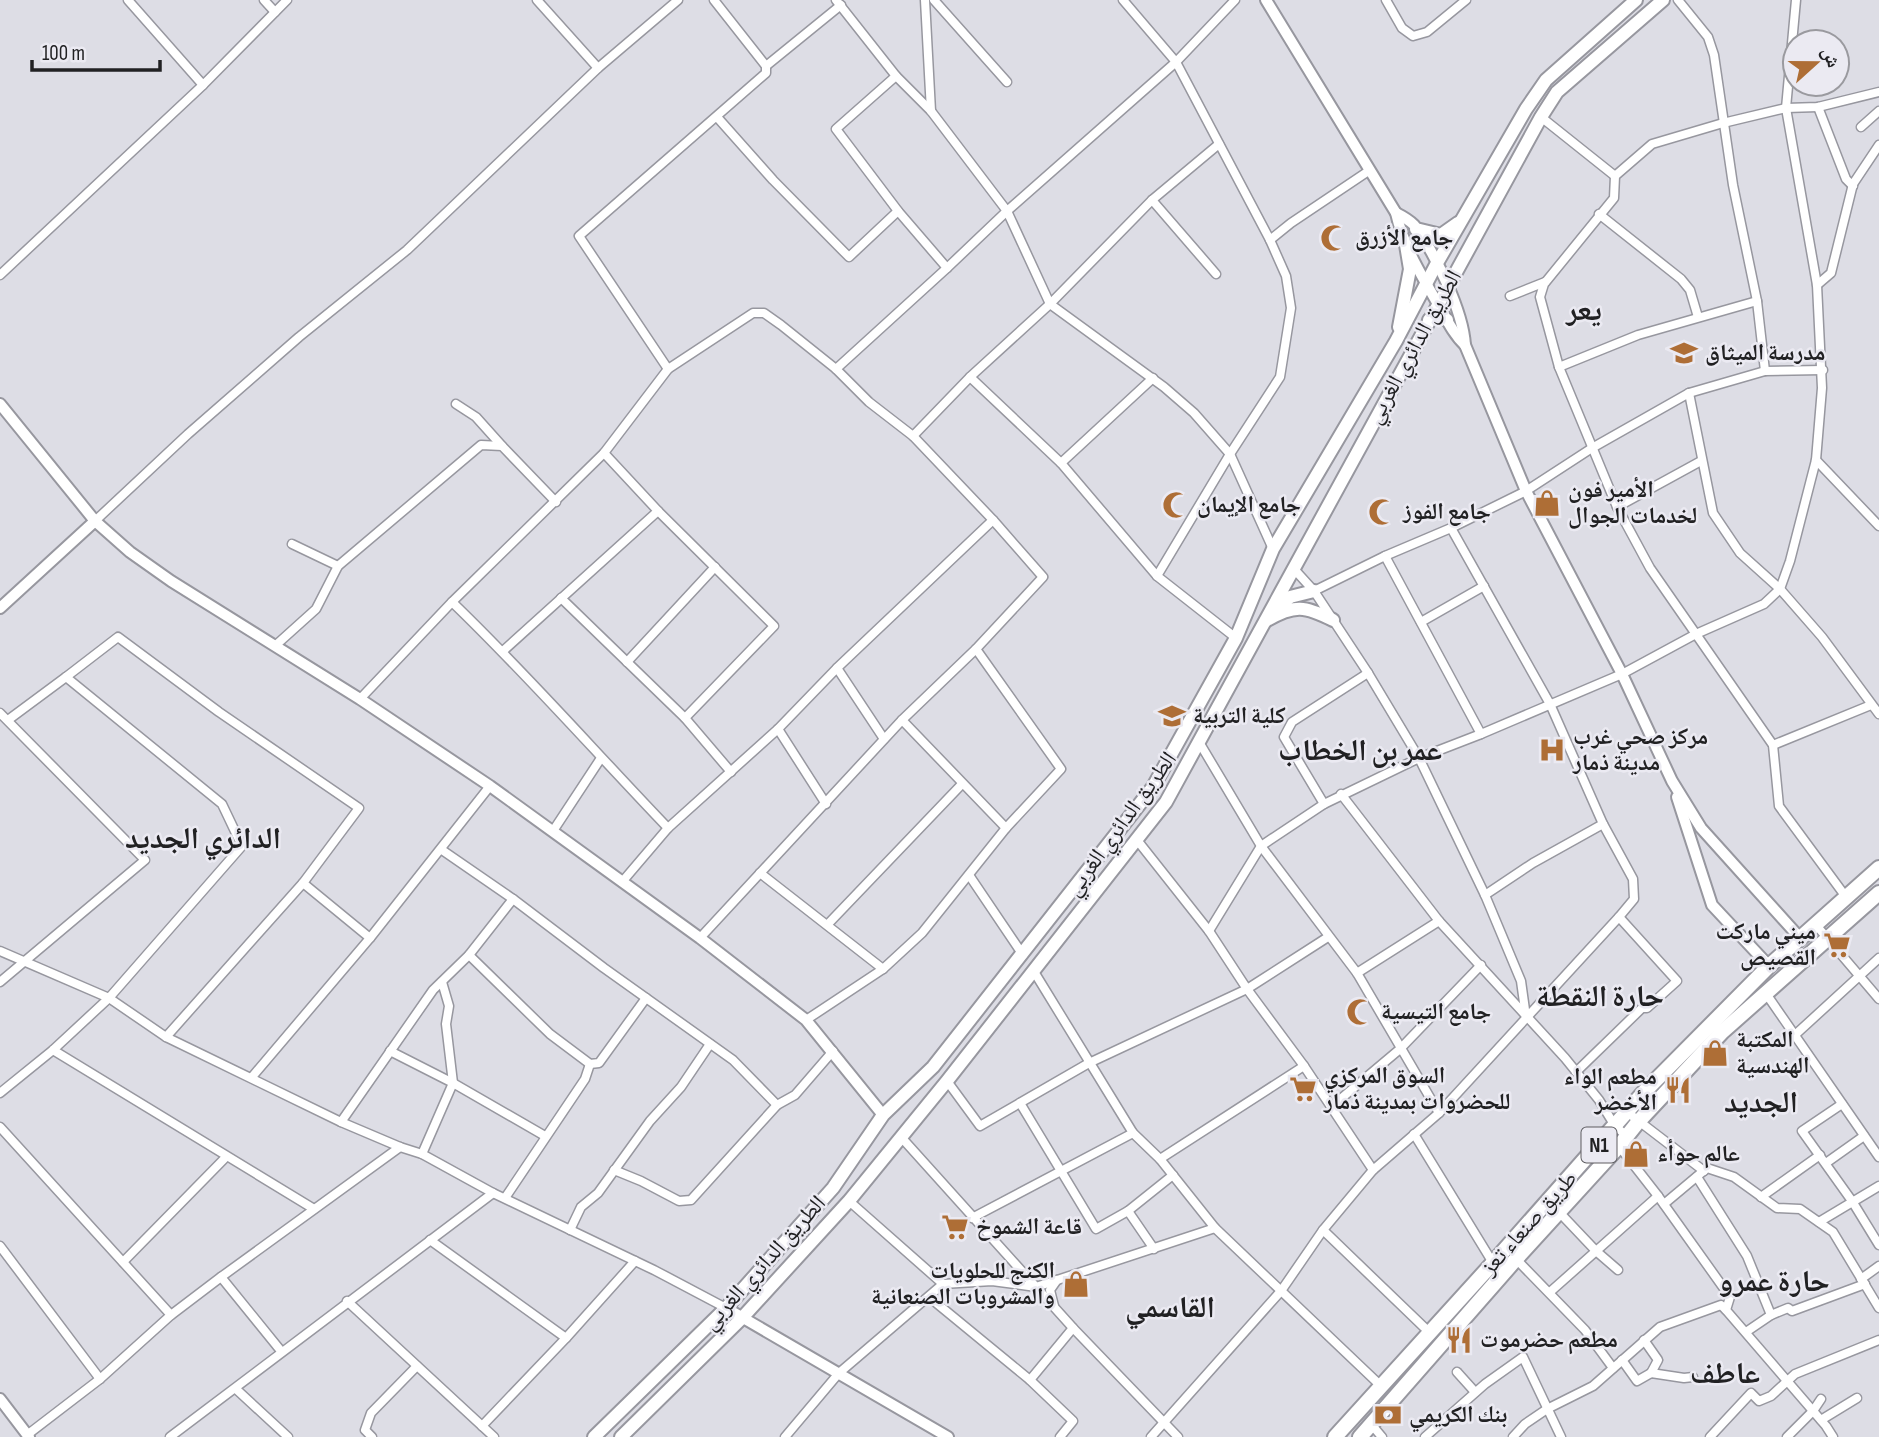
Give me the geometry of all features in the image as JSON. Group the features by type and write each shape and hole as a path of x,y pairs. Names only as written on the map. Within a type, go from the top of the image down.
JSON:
{"highway":[{"name":"طريق صنعاء تعز","path":"1360,1437 1559,1212 1632,1117 1769,966 1879,868"},
{"name":"طريق صنعاء تعز","path":"1632,1117 1722,1032 1767,995 1879,893"},
{"name":"طريق صنعاء تعز","path":"1335,1437 1493,1264 1617,1136"}],"main road":[{"name":"الطريق الدائري الغربي","path":"594,1437 726,1308 833,1188 883,1115 933,1067 1153,788 1236,638 1273,549 1396,341 1437,263 1526,109 1546,80 1636,0"},
{"name":"الطريق الدائري الغربي","path":"621,1437 742,1318 849,1201 1166,802 1541,117 1557,92 1662,0"},
{"path":"1416,229 1441,235 1461,221"},
{"path":"1396,341 1410,269 1406,245"},
{"path":"1429,320 1438,316 1447,320"},
{"path":"1267,620 1290,597 1314,592"},
{"path":"1267,620 1286,609 1313,611 1333,620"},
{"path":"1188,727 1199,743"},
{"path":"1023,955 1033,970"},
{"path":"833,1188 849,1201"}],"street":[{"path":"128,0 203,85"},
{"path":"264,0 275,12"},
{"path":"0,275 203,85 287,0"},
{"path":"537,0 598,68"},
{"path":"0,608 188,434 299,337 407,250 598,68 678,0"},
{"path":"668,369 579,236 766,73 766,66 715,0"},
{"path":"925,0 931,111"},
{"path":"934,0 1007,82"},
{"path":"1123,0 1176,62 1270,240 1286,276 1291,308 1280,377 1157,576"},
{"path":"836,369 1007,211 1176,62 1236,0"},
{"path":"1266,0 1396,213 1401,233 1426,285 1457,337 1465,345"},
{"path":"1386,0 1402,28 1413,36 1427,32 1466,0"},
{"path":"1678,0 1708,37 1714,54 1733,185 1757,301 1765,371"},
{"path":"1209,931 1261,846 1324,804 1419,758 1622,674 1696,634 1764,604 1780,589 1790,561 1816,460 1823,370 1817,285 1786,108 1796,0"},
{"path":"766,66 838,2 896,76 931,111 1007,211 1050,304 1153,378 1194,413 1230,454 1273,549"},
{"path":"896,76 836,129 898,211 947,268"},
{"path":"1846,897 1779,806 1773,746 1650,568 1617,507 1559,367 1540,298 1545,282 1614,198 1615,176 1652,144 1786,108 1818,107 1879,92"},
{"path":"1818,107 1846,179 1853,186"},
{"path":"1861,127 1879,111"},
{"path":"717,117 773,180 849,257 898,211"},
{"path":"1541,117 1615,176"},
{"path":"913,436 970,377 1050,304 1152,200 1219,144"},
{"path":"1817,285 1831,273 1853,186 1879,145"},
{"path":"1270,240 1370,170"},
{"path":"1152,200 1216,274"},
{"path":"1396,213 1412,223 1437,263 1464,331 1465,345 1525,491 1622,674 1672,781 1701,828 1801,939"},
{"path":"1599,214 1681,279 1690,290 1698,317"},
{"path":"1510,296 1545,282"},
{"path":"1559,367 1638,335 1757,301"},
{"path":"360,699 452,602 604,453 668,369 753,313 764,313 836,369 869,402 913,436 1043,577 976,649 902,720 700,938"},
{"path":"1314,592 1525,491 1592,448 1689,393 1765,371 1823,370"},
{"path":"970,377 1061,463 1157,576 1236,638"},
{"path":"1061,463 1153,378"},
{"path":"1689,393 1713,513 1740,553 1780,589 1822,637 1879,714"},
{"path":"0,404 95,521 130,552 490,786 700,938 806,1020 834,1051 883,1115"},
{"path":"456,404 476,417 556,502"},
{"path":"276,645 316,609 338,566 481,445 502,446"},
{"path":"604,453 658,511 774,626 685,718"},
{"path":"1816,460 1879,526"},
{"path":"1617,507 1701,461"},
{"path":"503,651 658,511"},
{"path":"622,882 668,828 778,729 837,668 993,520"},
{"path":"1151,1437 1281,1291 1323,1230 1373,1170 1439,1113 1634,899 1633,879 1604,824 1550,704 1451,528"},
{"path":"292,544 338,566"},
{"path":"1385,556 1481,734"},
{"path":"627,662 715,567"},
{"path":"1294,569 1333,620 1419,758 1485,895 1521,981 1526,1017"},
{"path":"1421,622 1484,586"},
{"path":"561,598 685,718 731,772"},
{"path":"452,602 503,651 668,828"},
{"path":"8,720 118,638 219,712 359,808 303,883 166,1037"},
{"path":"806,1020 883,969 922,933 1006,828 1061,769 976,649"},
{"path":"837,668 884,739"},
{"path":"1324,804 1284,737 1292,722 1368,673"},
{"path":"0,1093 109,998 242,846 222,804 66,677"},
{"path":"1773,746 1871,705"},
{"path":"0,713 145,860 0,982"},
{"path":"902,720 1006,828"},
{"path":"778,729 825,804"},
{"path":"1199,743 1261,846 1357,973 1439,1113"},
{"path":"553,831 601,758"},
{"path":"1672,781 1712,905 1769,966"},
{"path":"828,925 962,784"},
{"path":"252,1077 442,850 490,786"},
{"path":"1342,794 1439,921 1599,1100 1617,1136 1730,1297 1727,1310"},
{"path":"1485,895 1533,863 1604,824"},
{"path":"1138,840 1209,931 1373,1170"},
{"path":"442,850 733,1060 777,1105"},
{"path":"760,873 883,969"},
{"path":"969,875 1023,955"},
{"path":"303,883 370,938"},
{"path":"341,1122 433,990 469,955 513,899"},
{"path":"1576,1072 1642,1008 1647,1008 1677,981 1619,917"},
{"path":"1357,973 1439,921"},
{"path":"1816,925 1879,999"},
{"path":"947,1081 980,1126 1089,1063 1247,989 1328,937"},
{"path":"0,951 109,998 166,1037 341,1122 422,1154 494,1193 635,1261 726,1308 948,1437"},
{"path":"469,955 550,1034 590,1065"},
{"path":"1796,1034 1879,958"},
{"path":"1331,1107 1400,1049 1481,965"},
{"path":"1033,970 1133,1133 1160,1159 1215,1228 1381,1386"},
{"path":"422,1154 453,1083 446,1024 449,1006 442,982"},
{"path":"1767,995 1879,1157"},
{"path":"590,1065 599,1063 646,998"},
{"path":"570,1230 581,1207 598,1193 650,1121 681,1087 710,1044"},
{"path":"52,1050 314,1209"},
{"path":"614,1170 679,1201 691,1200 777,1105 795,1095 834,1051"},
{"path":"390,1052 453,1083 545,1136"},
{"path":"505,1198 584,1079 590,1065"},
{"path":"1160,1159 1304,1066"},
{"path":"1020,1103 1096,1228 1128,1211 1172,1175"},
{"path":"1842,1104 1802,1131 1852,1201 1879,1245"},
{"path":"1632,1117 1700,1174 1747,1256 1771,1315"},
{"path":"0,1127 171,1315"},
{"path":"972,1218 1133,1133"},
{"path":"1414,1135 1493,1264"},
{"path":"1761,1197 1864,1136"},
{"path":"1870,1144 1879,1136"},
{"path":"901,1137 1073,1328 1178,1437"},
{"path":"0,1399 28,1436 100,1378 171,1315 400,1147"},
{"path":"123,1262 226,1157"},
{"path":"1664,1204 1707,1168 1734,1177 1777,1208 1800,1209 1833,1232 1879,1308"},
{"path":"1819,1222 1879,1186"},
{"path":"170,1437 236,1389 347,1301 494,1193"},
{"path":"1550,1292 1658,1196"},
{"path":"849,1201 943,1284"},
{"path":"1128,1211 1154,1249"},
{"path":"1559,1212 1595,1251 1618,1270"},
{"path":"785,1437 839,1373 943,1284 992,1281 1036,1287 1215,1228"},
{"path":"1323,1230 1430,1333"},
{"path":"430,1240 566,1338"},
{"path":"0,1246 100,1378"},
{"path":"1516,1259 1585,1330 1613,1368"},
{"path":"482,1426 635,1261"},
{"path":"1746,1332 1771,1315 1788,1308 1792,1311 1863,1282 1879,1266"},
{"path":"220,1277 281,1351"},
{"path":"1055,1308 1050,1290 1057,1280"},
{"path":"929,1297 1030,1380 1073,1421 1060,1437"},
{"path":"347,1301 494,1437"},
{"path":"1513,1437 1525,1424 1548,1409 1593,1386 1660,1327 1721,1305 1787,1379 1833,1437"},
{"path":"1030,1380 1073,1328"},
{"path":"1622,1360 1637,1381 1651,1373 1658,1360 1644,1340"},
{"path":"1710,1437 1751,1393 1759,1401 1770,1396 1787,1379 1879,1340"},
{"path":"1425,1437 1475,1392 1523,1357 1561,1437"},
{"path":"372,1437 365,1430 371,1413 417,1367"},
{"path":"1457,1372 1475,1392"},
{"path":"1651,1373 1693,1377"},
{"path":"236,1389 288,1437"},
{"path":"1821,1420 1857,1398"},
{"path":"1787,1437 1821,1399"},
{"path":"1371,1424 1382,1437"}],"place":[{"name":"جامع الأزرق","path":"1334,238"},
{"name":"مدرسة الميثاق","path":"1684,353"},
{"name":"الأمير فون لخدمات الجوال","path":"1547,503"},
{"name":"جامع الإيمان","path":"1176,505"},
{"name":"جامع الفوز","path":"1382,512"},
{"name":"كلية التربية","path":"1172,716"},
{"name":"مركز صحي غرب مدينة ذمار","path":"1552,750"},
{"name":"ميني ماركت القصيص","path":"1837,945"},
{"name":"جامع التيسية","path":"1360,1012"},
{"name":"المكتبة الهندسية","path":"1715,1053"},
{"name":"السوق المركزي للحضروات بمدينة ذمار","path":"1303,1089"},
{"name":"مطعم الواء الأخضر","path":"1678,1090"},
{"name":"عالم حوأء","path":"1636,1154"},
{"name":"قاعة الشموخ","path":"955,1227"},
{"name":"الكنج للحلويات والمشروبات الصنعانية","path":"1076,1284"},
{"name":"مطعم حضرموت","path":"1459,1340"},
{"name":"بنك الكريمي","path":"1388,1415"}],"district":[{"name":"يعر","path":"1584,311"},
{"name":"عمر بن الخطاب","path":"1360,751"},
{"name":"الدائري الجديد","path":"203,839"},
{"name":"حارة النقطة","path":"1600,997"},
{"name":"الجديد","path":"1761,1103"},
{"name":"حارة عمرو","path":"1774,1282"},
{"name":"القاسمي","path":"1170,1308"},
{"name":"عاطف","path":"1725,1374"}]}
